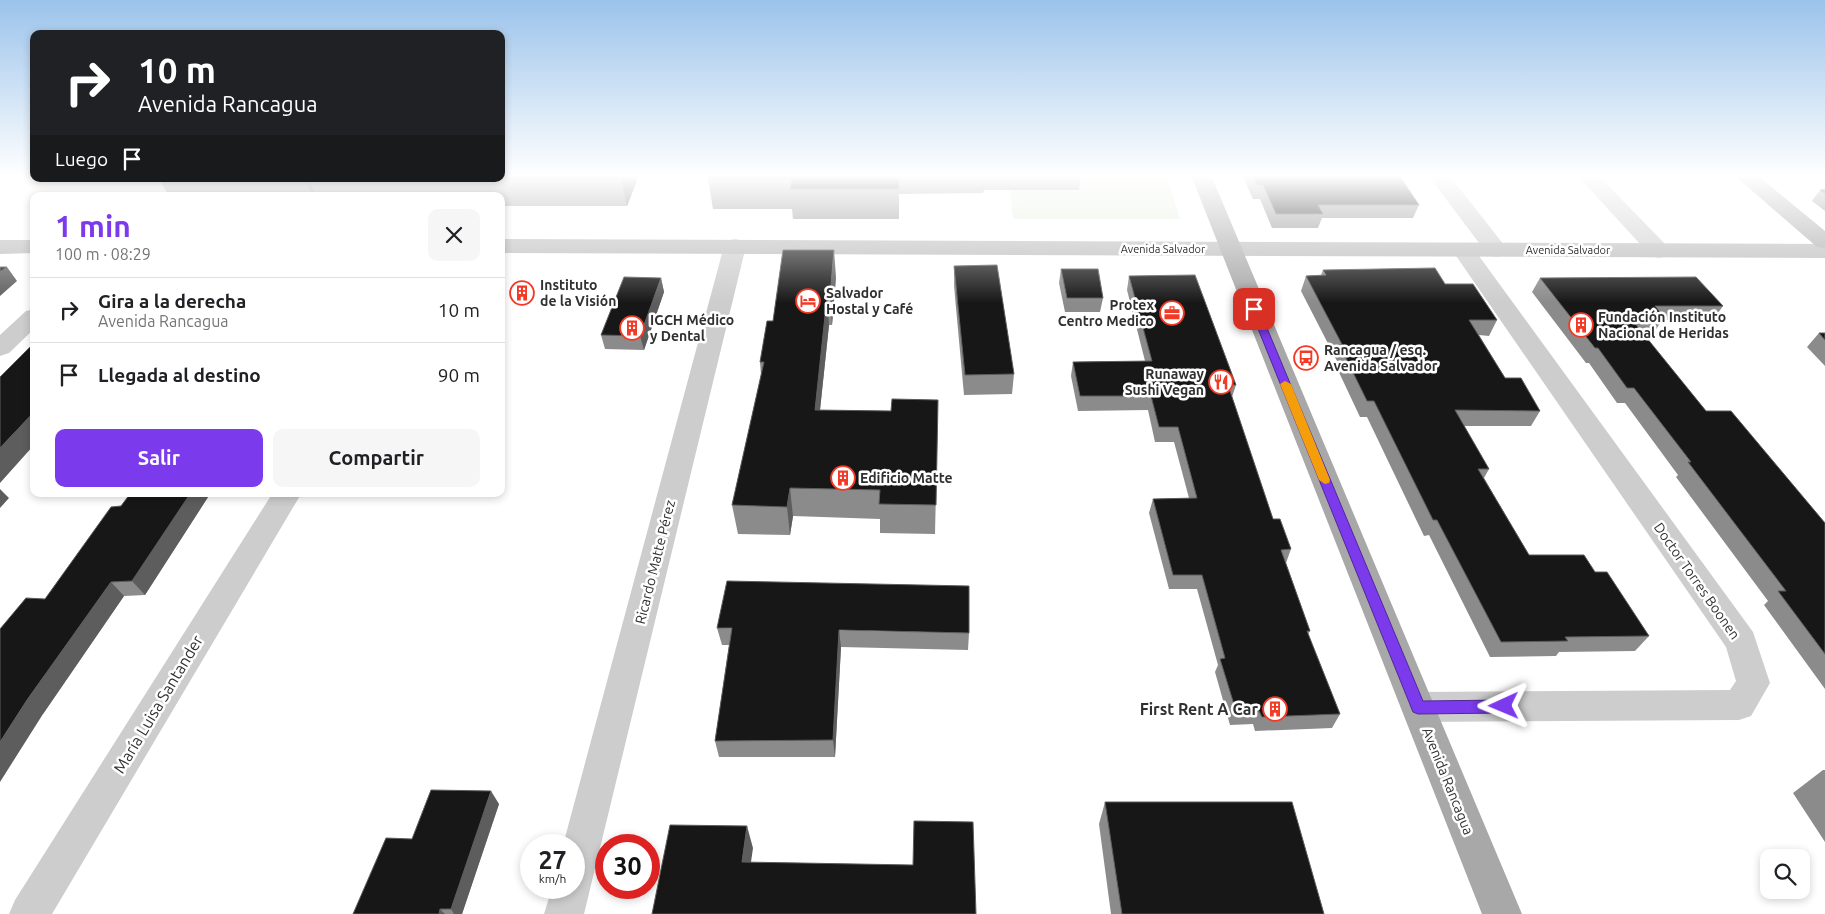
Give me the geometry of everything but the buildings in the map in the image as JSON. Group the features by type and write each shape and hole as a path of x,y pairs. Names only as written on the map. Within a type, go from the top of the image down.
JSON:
{"main road":[{"name":"Avenida Rancagua","path":"1218,218 1502,914"},
{"path":"1795,218 1825,242"},
{"path":"0,246 30,246"},
{"name":"Avenida Salvador","path":"505,246 1825,251"}],"street":[{"path":"1471,218 1496,250"},
{"path":"1628,218 1660,251"},
{"name":"Ricardo Matte Pérez","path":"585,835 735,246"},
{"name":"Doctor Torres Boonen","path":"1418,707 1740,705 1753,683 1741,642 1463,250"},
{"path":"0,348 30,320"},
{"name":"María Luisa Santander","path":"30,914 285,497"},
{"path":"564,914 568,899"}],"green space":[{"path":"1013,218 1180,219 1013,219"}],"slow traffic":[{"path":"1285,384 1325,480"}],"place":[{"name":"Instituto de la Visión","path":"522,293"},
{"name":"Salvador Hostal y Café","path":"808,301"},
{"name":"Protex Centro Medico","path":"1172,313"},
{"name":"Fundación Instituto Nacional de Heridas","path":"1581,325"},
{"name":"IGCH Médico y Dental","path":"632,328"},
{"name":"Rancagua / esq. Avenida Salvador","path":"1306,358"},
{"name":"Runaway Sushi Vegan","path":"1221,382"},
{"name":"Edificio Matte","path":"843,478"},
{"name":"First Rent A Car","path":"1275,709"}],"route":[{"path":"1254,309 1418,707 1504,706"}]}
